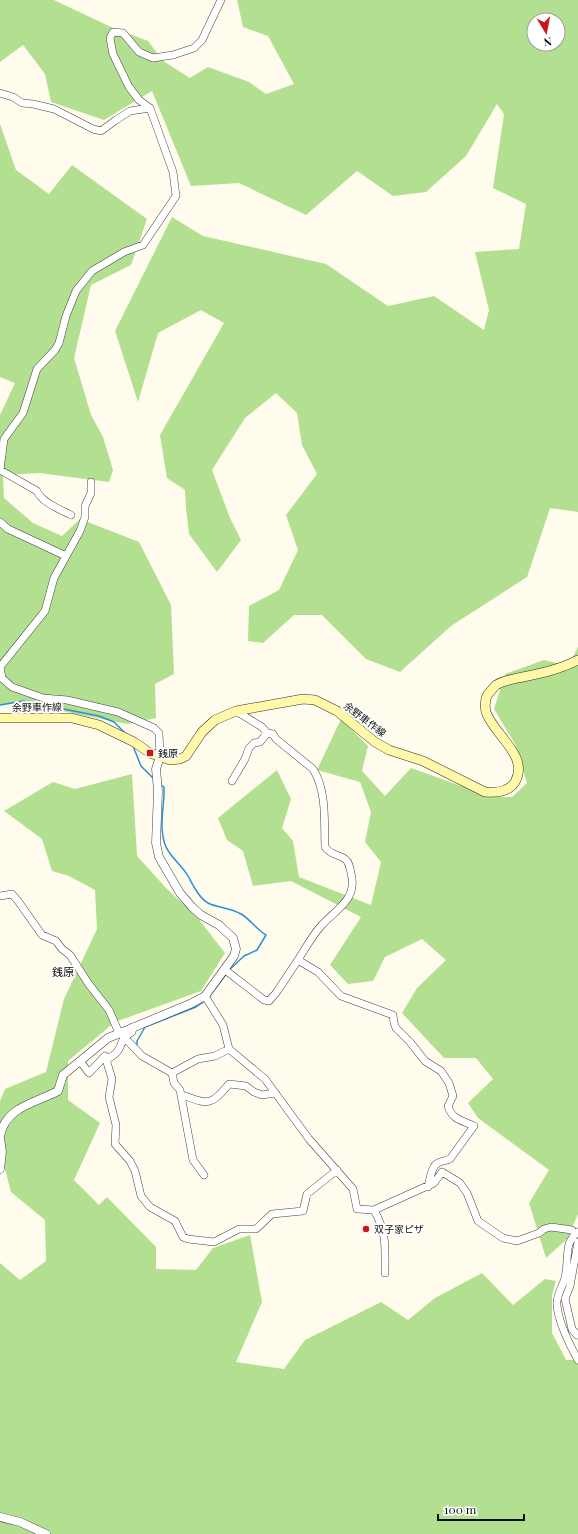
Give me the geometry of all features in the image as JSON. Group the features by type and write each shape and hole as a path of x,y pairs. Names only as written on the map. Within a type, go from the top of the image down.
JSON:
{"main road":[{"name":"余野車作線","path":"0,718 72,718 99,725 134,742 160,757 170,760 180,759 186,756 202,732 215,720 236,711 303,698 315,700 337,711 375,742 389,750 423,761 485,792 495,793 513,786 517,778 518,765 515,754 490,720 486,712 485,704 488,695 496,685 565,666 578,660"}],"street":[{"path":"71,515 38,496 37,491 0,470 4,439 23,413 37,369 56,350 66,316 76,291 92,271 124,252 143,245 176,196 173,172 150,108 139,100 129,87 113,54 110,38 114,32 123,33 139,52 153,58 173,55 194,48 202,40 221,0"},
{"path":"0,94 13,97 22,103 54,109 93,129 101,131 130,112 150,108"},
{"path":"0,1169 2,1152 0,1137 1,1128 10,1115 20,1107 46,1098 58,1091 63,1075 108,1038 122,1035 133,1027 190,1004 205,996 234,956 236,949 234,938 219,925 201,915 180,893 159,857 156,843 158,790 156,769 160,757 159,733 154,728 118,712 67,700 43,698 18,690 2,678 0,667 45,611 54,578 80,532 85,517 85,506 91,493 91,482"},
{"path":"0,522 8,529 66,556"},
{"path":"224,969 264,1000 269,1000 276,993 320,926 347,900 352,890 353,882 349,863 345,859 329,852 325,847 324,808 317,775 313,769 276,739 273,734 267,733 236,711"},
{"path":"232,781 245,759 249,748 254,743 260,742 267,733"},
{"path":"0,896 12,894 18,900 42,934 56,941 62,949 70,954 88,983 109,1010 122,1035 142,1056 172,1073 174,1083 182,1095 193,1160 204,1175"},
{"path":"298,960 318,972 341,996 393,1015 396,1028 425,1061 441,1071 453,1096 448,1106 454,1118 474,1126 450,1159 444,1162 438,1162 435,1165 428,1186"},
{"path":"205,996 223,1025 229,1049 264,1079 309,1139 354,1189 357,1209 374,1210 434,1184 442,1172 460,1183 467,1193 478,1221 503,1238 517,1241 539,1234 544,1229 551,1227 572,1230 577,1233 570,1244 565,1279 556,1304 569,1343 578,1360"},
{"path":"80,1061 89,1073 105,1057 116,1054 119,1050 122,1035"},
{"path":"101,1043 112,1079 109,1096 116,1125 115,1144 130,1161 135,1170 141,1196 150,1207 175,1221 183,1237 214,1242 239,1229 256,1228 272,1214 303,1212 307,1194 337,1170"},
{"path":"172,1073 198,1059 215,1056 229,1049"},
{"path":"182,1095 204,1103 210,1102 223,1092 229,1084 246,1086 262,1096 276,1094"},
{"path":"374,1210 382,1223 384,1233 385,1273"},
{"path":"577,1335 572,1329 565,1298 570,1286 578,1242"},
{"path":"0,1517 20,1522 46,1534"}],"green space":[{"path":"0,0 54,0 111,27 148,41 163,61 190,78 208,67 249,82 266,94 294,84 268,36 243,27 237,0 578,0 578,512 550,508 527,577 451,626 400,672 366,659 322,615 294,615 263,643 248,641 249,606 279,590 298,550 286,515 317,474 302,445 297,413 276,393 245,418 212,470 230,518 241,540 217,572 189,534 185,490 167,478 160,435 224,323 201,310 158,333 138,402 115,331 172,217 203,236 326,264 388,306 434,296 484,330 489,310 475,252 519,249 526,204 493,188 504,114 497,104 466,156 426,192 393,196 357,171 306,215 239,183 191,186 152,91 104,120 51,102 45,74 23,45 0,62"},
{"path":"0,124 16,170 49,194 72,165 147,219 131,265 91,285 74,358 91,415 103,437 113,470 109,482 39,473 3,475 4,498 33,523 62,536 80,519 139,542 171,605 174,674 155,684 156,718 127,724 22,703 0,705 0,415 15,383 0,377"},
{"path":"578,647 578,1214 567,1239 546,1258 529,1203 549,1170 478,1118 468,1103 493,1079 476,1058 444,1058 402,1013 417,988 446,960 422,939 385,957 373,981 348,984 330,965 361,917 291,881 253,886 243,851 227,840 218,818 277,770 291,799 282,828 293,841 299,877 371,905 381,862 365,842 371,812 360,782 317,770 341,719 368,746 362,771 385,796 411,768 492,797 512,797 527,783 515,744 494,709 505,674 544,660 568,666"},
{"path":"132,774 137,856 167,889 197,917 225,953 201,991 115,1022 68,1061 68,1100 100,1123 74,1180 99,1205 107,1197 156,1247 156,1269 196,1270 213,1248 250,1235 262,1302 236,1362 284,1369 305,1340 381,1302 408,1320 435,1298 482,1273 513,1305 545,1279 556,1281 552,1295 552,1333 566,1360 578,1360 578,1534 0,1534 0,1263 20,1280 46,1261 45,1220 11,1192 0,1149 0,1101 5,1089 46,1072 64,999 97,929 95,890 69,876 52,871 42,839 4,811 53,782 75,789"}],"waterway":[{"path":"0,705 23,701 99,716 114,722 125,733"},
{"path":"133,746 141,766 154,779"},
{"path":"160,784 164,787 162,817 163,839 169,852 186,873 196,891 208,903 233,910 241,914 266,935 257,950 244,956 229,970"},
{"path":"209,997 227,973"},
{"path":"137,1045 137,1041 145,1027 196,1007 205,1001"}],"place":[{"name":"銭原","path":"150,753"},
{"name":"双子家ピザ","path":"366,1229"}],"district":[{"name":"銭原","path":"63,971"}]}
